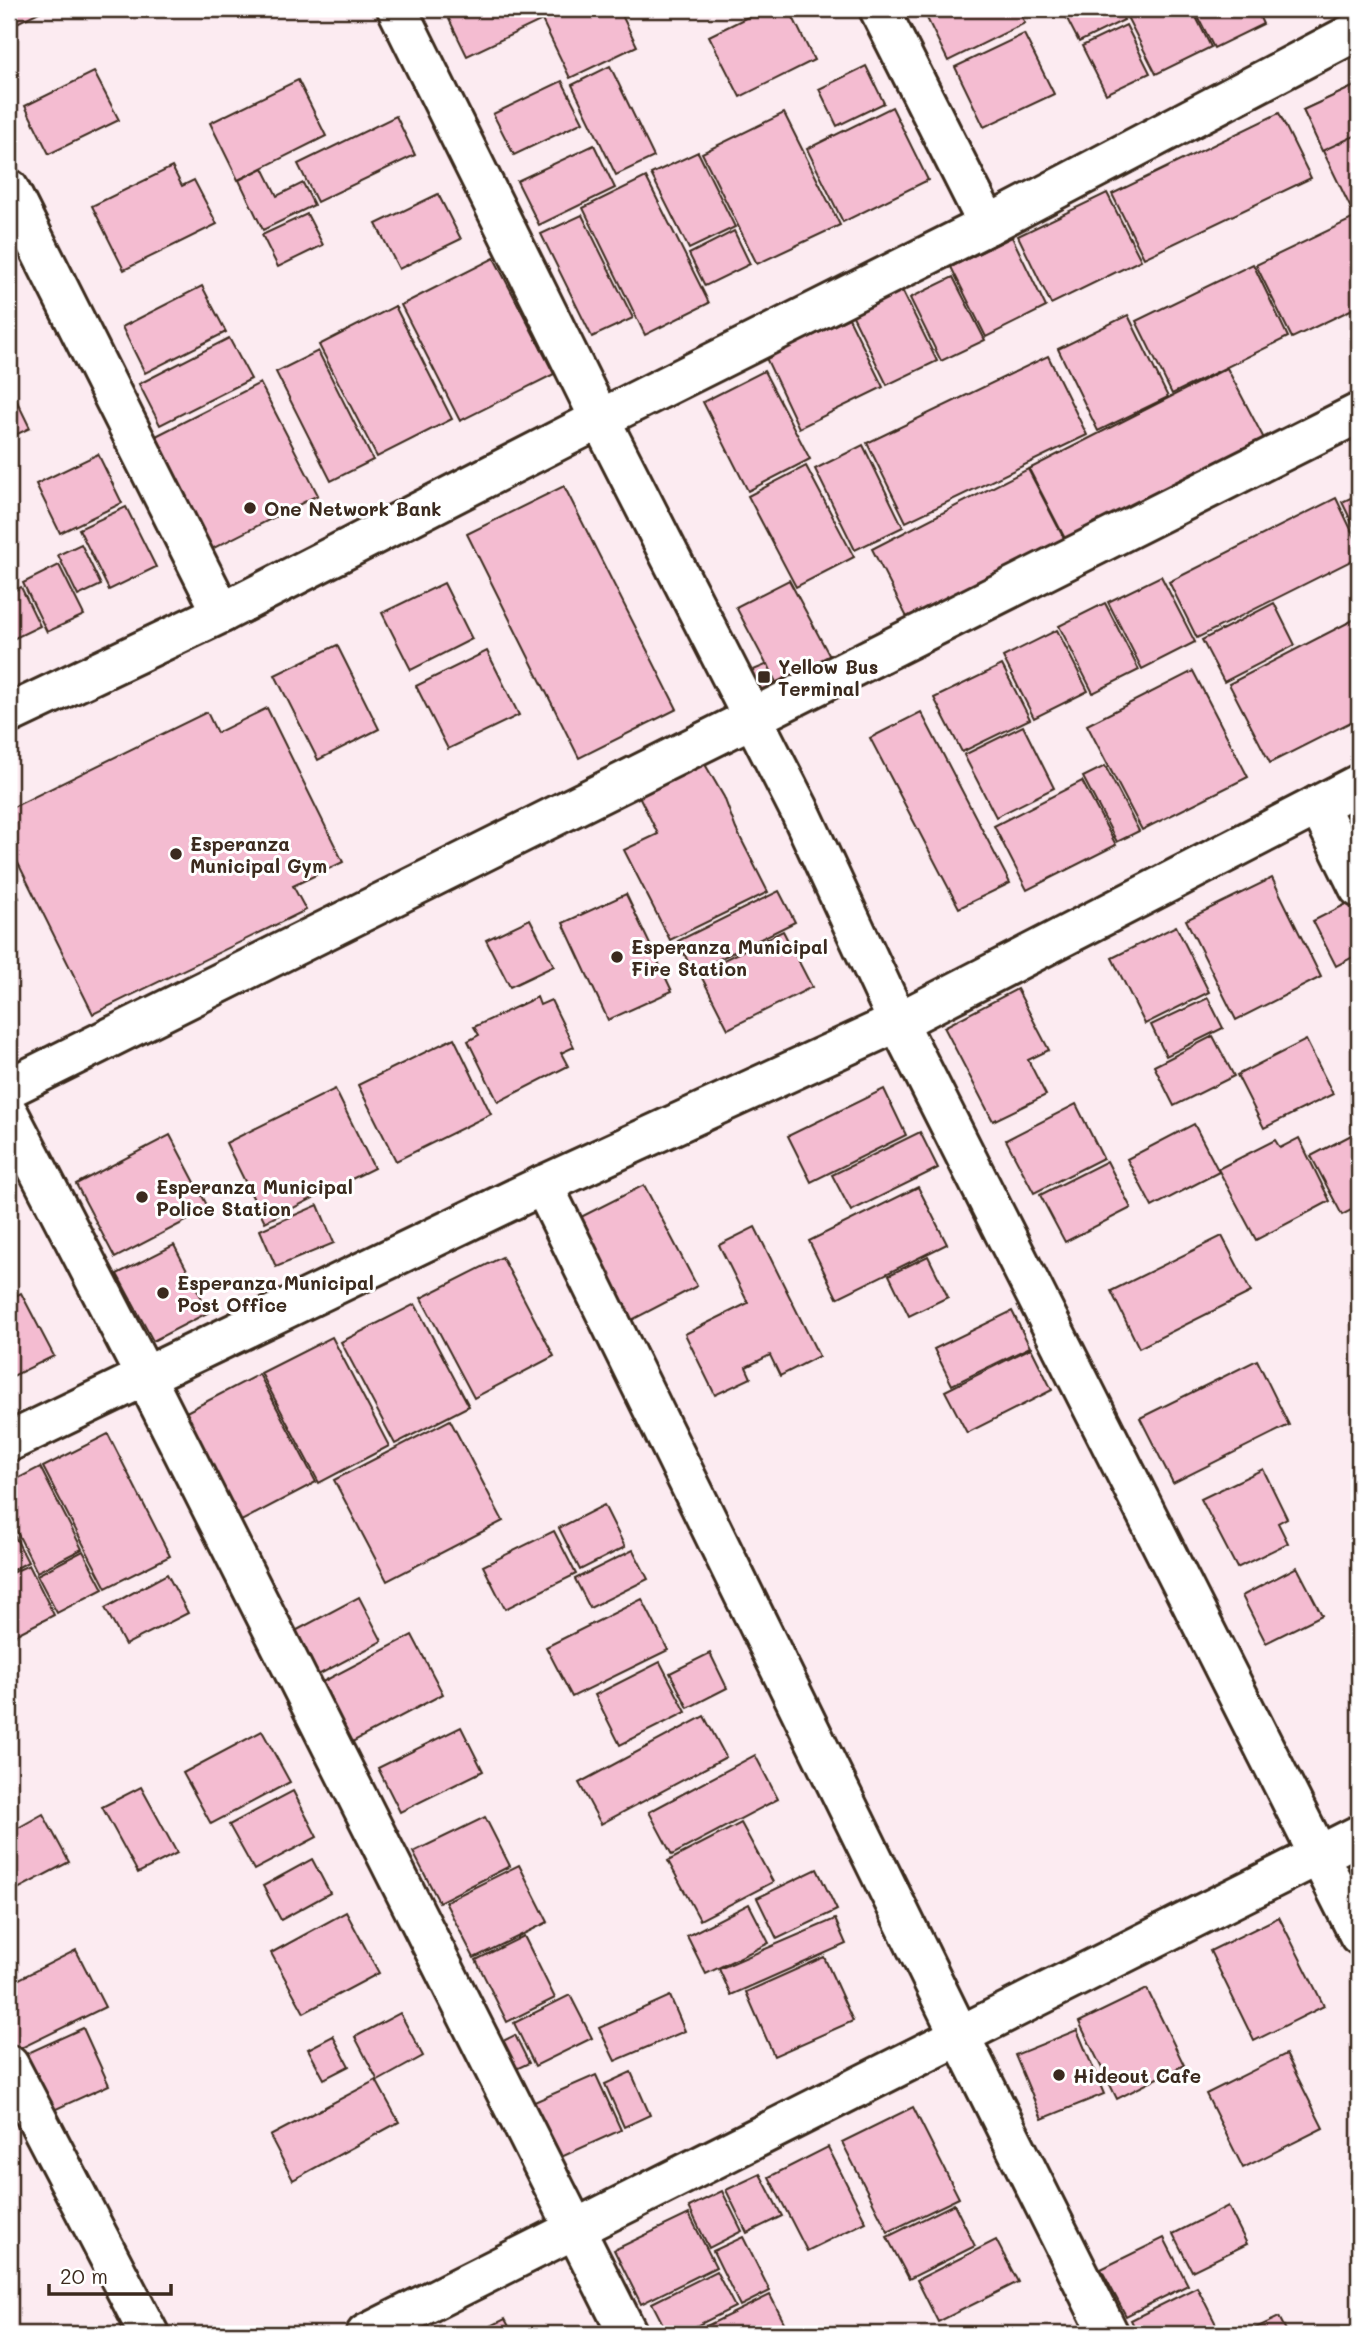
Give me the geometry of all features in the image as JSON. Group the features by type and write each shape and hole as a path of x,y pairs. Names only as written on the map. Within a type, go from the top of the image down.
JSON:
{"street":[{"path":"397,9 600,419 799,809 898,1022 1359,1935"},
{"path":"879,9 988,225"},
{"path":"9,715 222,613 600,419 988,225 1359,30"},
{"path":"9,188 222,613"},
{"path":"9,1087 752,718 1359,412"},
{"path":"9,1442 543,1185 898,1022 1359,784"},
{"path":"1318,805 1359,888"},
{"path":"9,1114 145,1376 628,2334"},
{"path":"543,1185 1109,2334"},
{"path":"366,2334 1359,1835"},
{"path":"9,2065 149,2334"}],"building":[{"path":"9,9 45,9 9,27"},
{"path":"444,9 619,9 637,46 570,78 542,20 467,56"},
{"path":"764,9 789,9 814,60 740,97 709,36"},
{"path":"1018,9 1025,23 948,61 923,10"},
{"path":"1062,9 1119,9 1124,20 1079,42"},
{"path":"1123,9 1192,9 1211,47 1156,74"},
{"path":"1194,9 1256,9 1263,24 1214,48"},
{"path":"1126,25 1150,73 1106,94 1082,46"},
{"path":"1024,34 1054,94 984,127 955,67"},
{"path":"610,66 654,157 616,175 572,85"},
{"path":"866,66 884,103 837,126 819,89"},
{"path":"94,72 119,120 49,154 25,106"},
{"path":"298,80 326,136 238,180 210,123"},
{"path":"562,81 583,122 514,155 493,114"},
{"path":"1359,84 1359,225 1303,110"},
{"path":"1359,84 1359,134 1322,151 1303,110"},
{"path":"892,107 928,180 843,222 807,149"},
{"path":"784,113 840,225 757,264 702,153"},
{"path":"1279,113 1311,178 1144,258 1112,194"},
{"path":"396,116 415,155 317,202 298,164"},
{"path":"594,145 615,188 539,225 517,181"},
{"path":"698,152 735,227 689,249 651,174"},
{"path":"172,167 182,186 194,180 217,224 124,270 92,206"},
{"path":"263,168 277,196 303,183 314,205 263,230 239,180"},
{"path":"646,177 709,303 645,335 583,208"},
{"path":"1107,193 1141,260 1051,304 1018,236"},
{"path":"438,194 461,239 399,269 376,224"},
{"path":"307,214 323,245 278,267 262,235"},
{"path":"582,215 633,318 592,337 541,234"},
{"path":"1354,218 1359,229 1359,306 1292,338 1256,265"},
{"path":"734,231 750,264 705,286 689,254"},
{"path":"1012,237 1046,307 986,337 951,267"},
{"path":"494,258 554,374 460,421 401,305"},
{"path":"1253,264 1288,337 1172,394 1136,321"},
{"path":"953,277 985,340 941,361 910,298"},
{"path":"202,286 226,332 145,373 122,327"},
{"path":"901,288 937,361 887,385 851,312"},
{"path":"395,306 452,419 377,457 319,345"},
{"path":"1128,315 1168,397 1098,431 1058,349"},
{"path":"849,318 883,387 799,428 766,358"},
{"path":"229,338 251,379 160,425 139,384"},
{"path":"318,351 373,460 331,481 276,372"},
{"path":"1048,356 1087,435 906,522 867,443"},
{"path":"1227,368 1271,452 1073,554 1029,469"},
{"path":"764,371 810,459 748,491 703,402"},
{"path":"260,383 318,495 210,550 152,438"},
{"path":"9,385 30,428 9,438"},
{"path":"863,445 903,527 855,550 815,469"},
{"path":"98,454 122,503 60,533 36,484"},
{"path":"806,466 854,557 796,587 748,496"},
{"path":"1028,469 1071,552 915,633 872,549"},
{"path":"564,486 677,709 579,758 467,534"},
{"path":"1359,494 1359,537 1342,502"},
{"path":"1336,498 1359,546 1359,557 1197,638 1169,582"},
{"path":"126,507 156,567 109,590 79,529"},
{"path":"81,544 101,585 78,596 58,555"},
{"path":"59,565 84,615 47,632 23,583"},
{"path":"1161,576 1195,642 1142,669 1108,602"},
{"path":"789,580 835,666 782,694 736,607"},
{"path":"444,583 472,639 411,670 382,613"},
{"path":"21,587 40,626 11,640 9,593"},
{"path":"1105,603 1139,670 1093,693 1059,626"},
{"path":"1274,603 1295,645 1224,682 1202,640"},
{"path":"1359,617 1359,718 1270,763 1229,684"},
{"path":"1057,630 1088,691 1034,718 1003,657"},
{"path":"337,645 379,729 318,760 275,675"},
{"path":"487,651 519,715 448,749 416,686"},
{"name":"Yellow Bus Terminal","path":"768,664 776,683 760,690 751,671"},
{"path":"1002,665 1030,719 962,752 934,698"},
{"path":"1193,671 1248,777 1142,830 1087,725"},
{"name":"Esperanza Municipal Gym","path":"267,708 343,862 293,886 306,910 93,1014 9,845 9,809 207,712 217,733"},
{"path":"921,712 1010,883 959,908 870,738"},
{"path":"1023,726 1054,788 996,817 964,755"},
{"path":"699,754 724,797 736,829 768,892 670,940 624,850 658,834 634,786"},
{"path":"1105,766 1139,831 1117,842 1083,777"},
{"path":"1082,781 1116,845 1027,890 994,826"},
{"path":"9,877 19,898 9,903"},
{"path":"1272,878 1321,977 1236,1020 1186,920"},
{"path":"779,891 795,922 693,972 678,941"},
{"name":"Esperanza Municipal Fire Station","path":"626,894 672,991 608,1020 563,923"},
{"path":"1356,899 1359,904 1359,954 1336,966 1313,921"},
{"path":"530,919 554,966 510,987 486,940"},
{"path":"1176,926 1209,992 1145,1024 1112,958"},
{"path":"783,931 812,987 728,1029 699,972"},
{"path":"1017,989 1049,1050 1028,1060 1046,1095 993,1121 944,1027"},
{"path":"537,997 540,1005 551,1000 574,1047 561,1053 568,1066 498,1102 468,1041 479,1035 474,1027"},
{"path":"1208,998 1223,1028 1166,1056 1151,1025"},
{"path":"1213,1036 1234,1076 1174,1106 1154,1066"},
{"path":"454,1038 491,1114 396,1161 358,1085"},
{"path":"1306,1040 1333,1094 1264,1128 1237,1075"},
{"path":"335,1089 374,1168 265,1222 226,1143"},
{"path":"884,1089 906,1135 811,1182 788,1136"},
{"path":"1076,1104 1103,1158 1034,1193 1006,1140"},
{"path":"1194,1124 1219,1172 1152,1207 1127,1159"},
{"path":"1359,1131 1359,1206 1342,1215 1311,1156"},
{"path":"920,1132 938,1168 851,1211 832,1175"},
{"name":"Esperanza Municipal Police Station","path":"170,1135 209,1209 115,1258 76,1184"},
{"path":"1299,1138 1330,1201 1256,1240 1218,1169 1275,1140 1280,1148"},
{"path":"1107,1161 1131,1208 1065,1242 1040,1195"},
{"path":"644,1185 697,1286 630,1321 577,1219"},
{"path":"918,1187 947,1244 837,1298 809,1241"},
{"path":"318,1205 334,1243 276,1267 260,1230"},
{"path":"755,1227 819,1356 780,1376 770,1355 746,1367 751,1378 715,1395 685,1334 748,1303 719,1245"},
{"path":"1222,1236 1251,1292 1139,1348 1111,1291"},
{"name":"Esperanza Municipal Post Office","path":"174,1245 209,1312 153,1341 117,1274"},
{"path":"928,1256 948,1297 909,1316 889,1275"},
{"path":"502,1257 554,1356 474,1398 421,1298"},
{"path":"21,1293 54,1356 9,1378 9,1299"},
{"path":"415,1304 469,1406 395,1444 341,1342"},
{"path":"1012,1311 1030,1347 952,1385 934,1349"},
{"path":"332,1337 389,1446 319,1483 261,1373"},
{"path":"1031,1348 1052,1390 967,1433 945,1391"},
{"path":"1257,1360 1289,1425 1173,1483 1140,1418"},
{"path":"259,1374 316,1482 226,1529 169,1421"},
{"path":"450,1420 503,1521 387,1581 334,1480"},
{"path":"108,1434 170,1556 106,1588 43,1467"},
{"path":"40,1467 82,1549 37,1572 9,1516 9,1483"},
{"path":"1263,1469 1287,1518 1278,1523 1288,1543 1237,1568 1201,1499"},
{"path":"604,1505 625,1547 580,1570 559,1528"},
{"path":"9,1525 28,1562 9,1572"},
{"path":"554,1531 576,1574 505,1609 483,1566"},
{"path":"633,1550 648,1579 590,1608 575,1579"},
{"path":"83,1551 103,1589 57,1613 37,1575"},
{"path":"29,1565 54,1615 9,1638 9,1574"},
{"path":"1297,1567 1322,1615 1266,1643 1242,1596"},
{"path":"167,1574 188,1613 125,1645 105,1608"},
{"path":"359,1597 382,1641 307,1681 284,1637"},
{"path":"642,1599 668,1650 572,1697 546,1647"},
{"path":"412,1635 443,1694 339,1749 307,1690"},
{"path":"710,1653 727,1688 688,1708 670,1673"},
{"path":"660,1662 686,1712 620,1745 595,1695"},
{"path":"704,1716 726,1757 601,1824 579,1783"},
{"path":"461,1727 483,1771 400,1812 378,1768"},
{"path":"262,1731 290,1782 211,1824 183,1773"},
{"path":"755,1755 778,1799 672,1855 649,1812"},
{"path":"141,1787 177,1853 138,1873 102,1807"},
{"path":"293,1791 317,1837 254,1870 229,1825"},
{"path":"43,1814 69,1862 14,1891 9,1881 9,1833"},
{"path":"485,1817 510,1866 439,1902 413,1852"},
{"path":"741,1823 773,1882 700,1920 668,1861"},
{"path":"312,1859 330,1893 281,1920 263,1886"},
{"path":"519,1865 548,1922 474,1958 445,1902"},
{"path":"817,1869 837,1910 777,1939 757,1898"},
{"path":"749,1904 769,1943 706,1974 687,1936"},
{"path":"346,1912 379,1973 304,2013 271,1953"},
{"path":"1279,1917 1324,2006 1254,2041 1210,1951"},
{"path":"835,1919 846,1944 731,1995 719,1969"},
{"path":"524,1936 555,1998 507,2022 476,1960"},
{"path":"76,1950 105,2007 9,2054 9,1984"},
{"path":"824,1957 853,2021 774,2056 746,1992"},
{"path":"1147,1989 1184,2065 1117,2099 1079,2022"},
{"path":"570,1995 592,2038 535,2066 514,2023"},
{"path":"670,1996 685,2031 615,2061 599,2028"},
{"path":"400,2013 423,2056 378,2081 355,2037"},
{"path":"83,2028 109,2085 43,2115 17,2058"},
{"name":"Hideout Cafe","path":"1077,2030 1104,2094 1042,2119 1015,2055"},
{"path":"515,2035 529,2063 501,2076 487,2049"},
{"path":"333,2036 349,2066 324,2079 308,2049"},
{"path":"1286,2054 1323,2128 1243,2168 1206,2094"},
{"path":"631,2072 650,2115 624,2127 605,2084"},
{"path":"596,2075 621,2130 557,2159 532,2103"},
{"path":"376,2080 399,2122 293,2180 270,2136"},
{"path":"913,2107 959,2198 888,2232 842,2142"},
{"path":"828,2147 866,2222 807,2251 769,2177"},
{"path":"760,2174 782,2216 747,2233 726,2190"},
{"path":"722,2191 742,2231 709,2248 689,2207"},
{"path":"954,2204 975,2246 909,2279 887,2237"},
{"path":"1228,2206 1247,2244 1192,2271 1173,2234"},
{"path":"689,2214 716,2267 641,2304 614,2250"},
{"path":"743,2237 770,2291 740,2306 713,2251"},
{"path":"1164,2238 1188,2285 1126,2316 1101,2269"},
{"path":"996,2240 1018,2282 938,2322 917,2280"},
{"path":"716,2271 735,2307 680,2334 668,2334 652,2303"},
{"path":"1197,2287 1221,2334 1138,2334 1131,2320"},
{"path":"770,2295 790,2334 690,2334"},
{"path":"1279,2317 1288,2334 1243,2334"},
{"path":"505,2319 513,2334 475,2334"}],"place":[{"name":"One Network Bank","path":"250,508"},
{"name":"Yellow Bus Terminal","path":"764,677"},
{"name":"Esperanza Municipal Gym","path":"176,854"},
{"name":"Esperanza Municipal Fire Station","path":"617,957"},
{"name":"Esperanza Municipal Police Station","path":"142,1197"},
{"name":"Esperanza Municipal Post Office","path":"163,1293"},
{"name":"Hideout Cafe","path":"1059,2075"}]}
